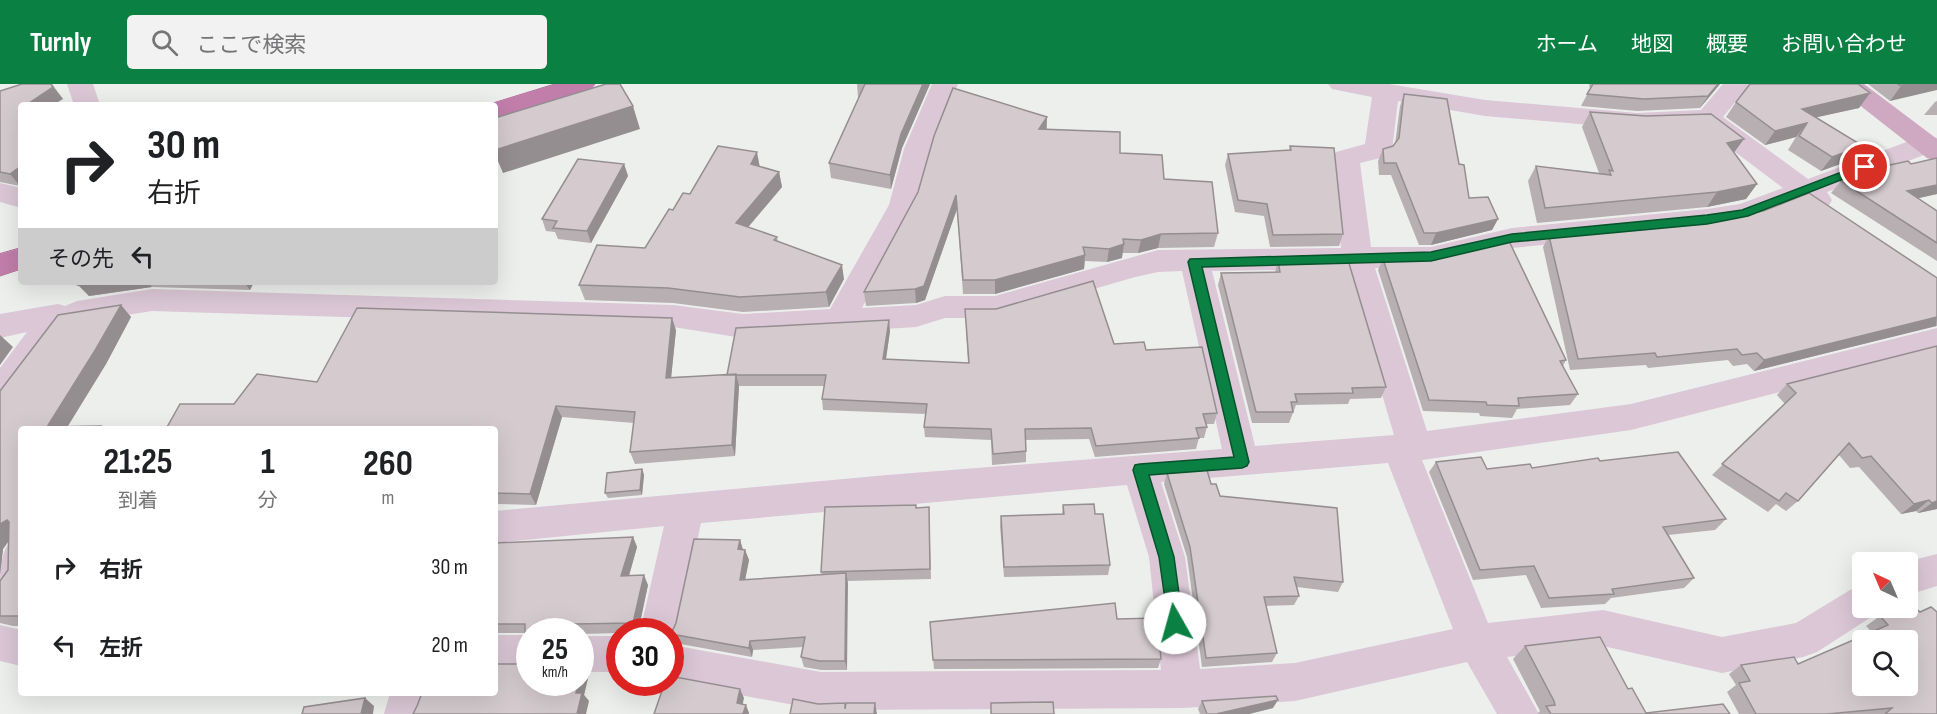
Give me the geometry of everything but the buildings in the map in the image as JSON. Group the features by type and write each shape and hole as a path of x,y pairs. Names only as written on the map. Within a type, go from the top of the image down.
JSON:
{"highway":[{"path":"498,110 582,84"},
{"path":"0,265 18,259"}],"main road":[{"path":"1848,84 1932,148"}],"street":[{"path":"80,84 86,102"},
{"path":"839,321 903,205 918,149 945,84"},
{"path":"1341,84 1485,108 1626,120 1708,118 1802,190 1841,215"},
{"path":"1708,118 1737,84"},
{"path":"1386,92 1378,150 1346,158 1357,258 1407,448 1477,642 1520,714"},
{"path":"0,326 152,300 674,316 743,326 916,316 945,307 995,307 1158,261 1431,257 1512,238 1707,219 1744,213 1802,190 1932,148"},
{"path":"0,192 18,197"},
{"path":"1195,262 1242,462"},
{"path":"0,392 78,285"},
{"path":"498,527 1407,448 1631,417 1937,340"},
{"path":"1140,470 1167,557 1183,689"},
{"path":"662,618 686,509"},
{"path":"0,538 18,538"},
{"path":"0,578 18,553"},
{"path":"1918,575 1937,570"},
{"path":"684,666 821,691 1077,701 1183,689 1295,682 1477,642 1603,628 1722,656 1803,639 1852,609"},
{"path":"0,643 18,647"},
{"path":"498,653 516,653"},
{"path":"404,714 409,696"}],"route":[{"path":"1175,623 1167,557 1140,470 1242,462 1195,262 1431,257 1512,238 1707,219 1744,213 1865,167"}]}
